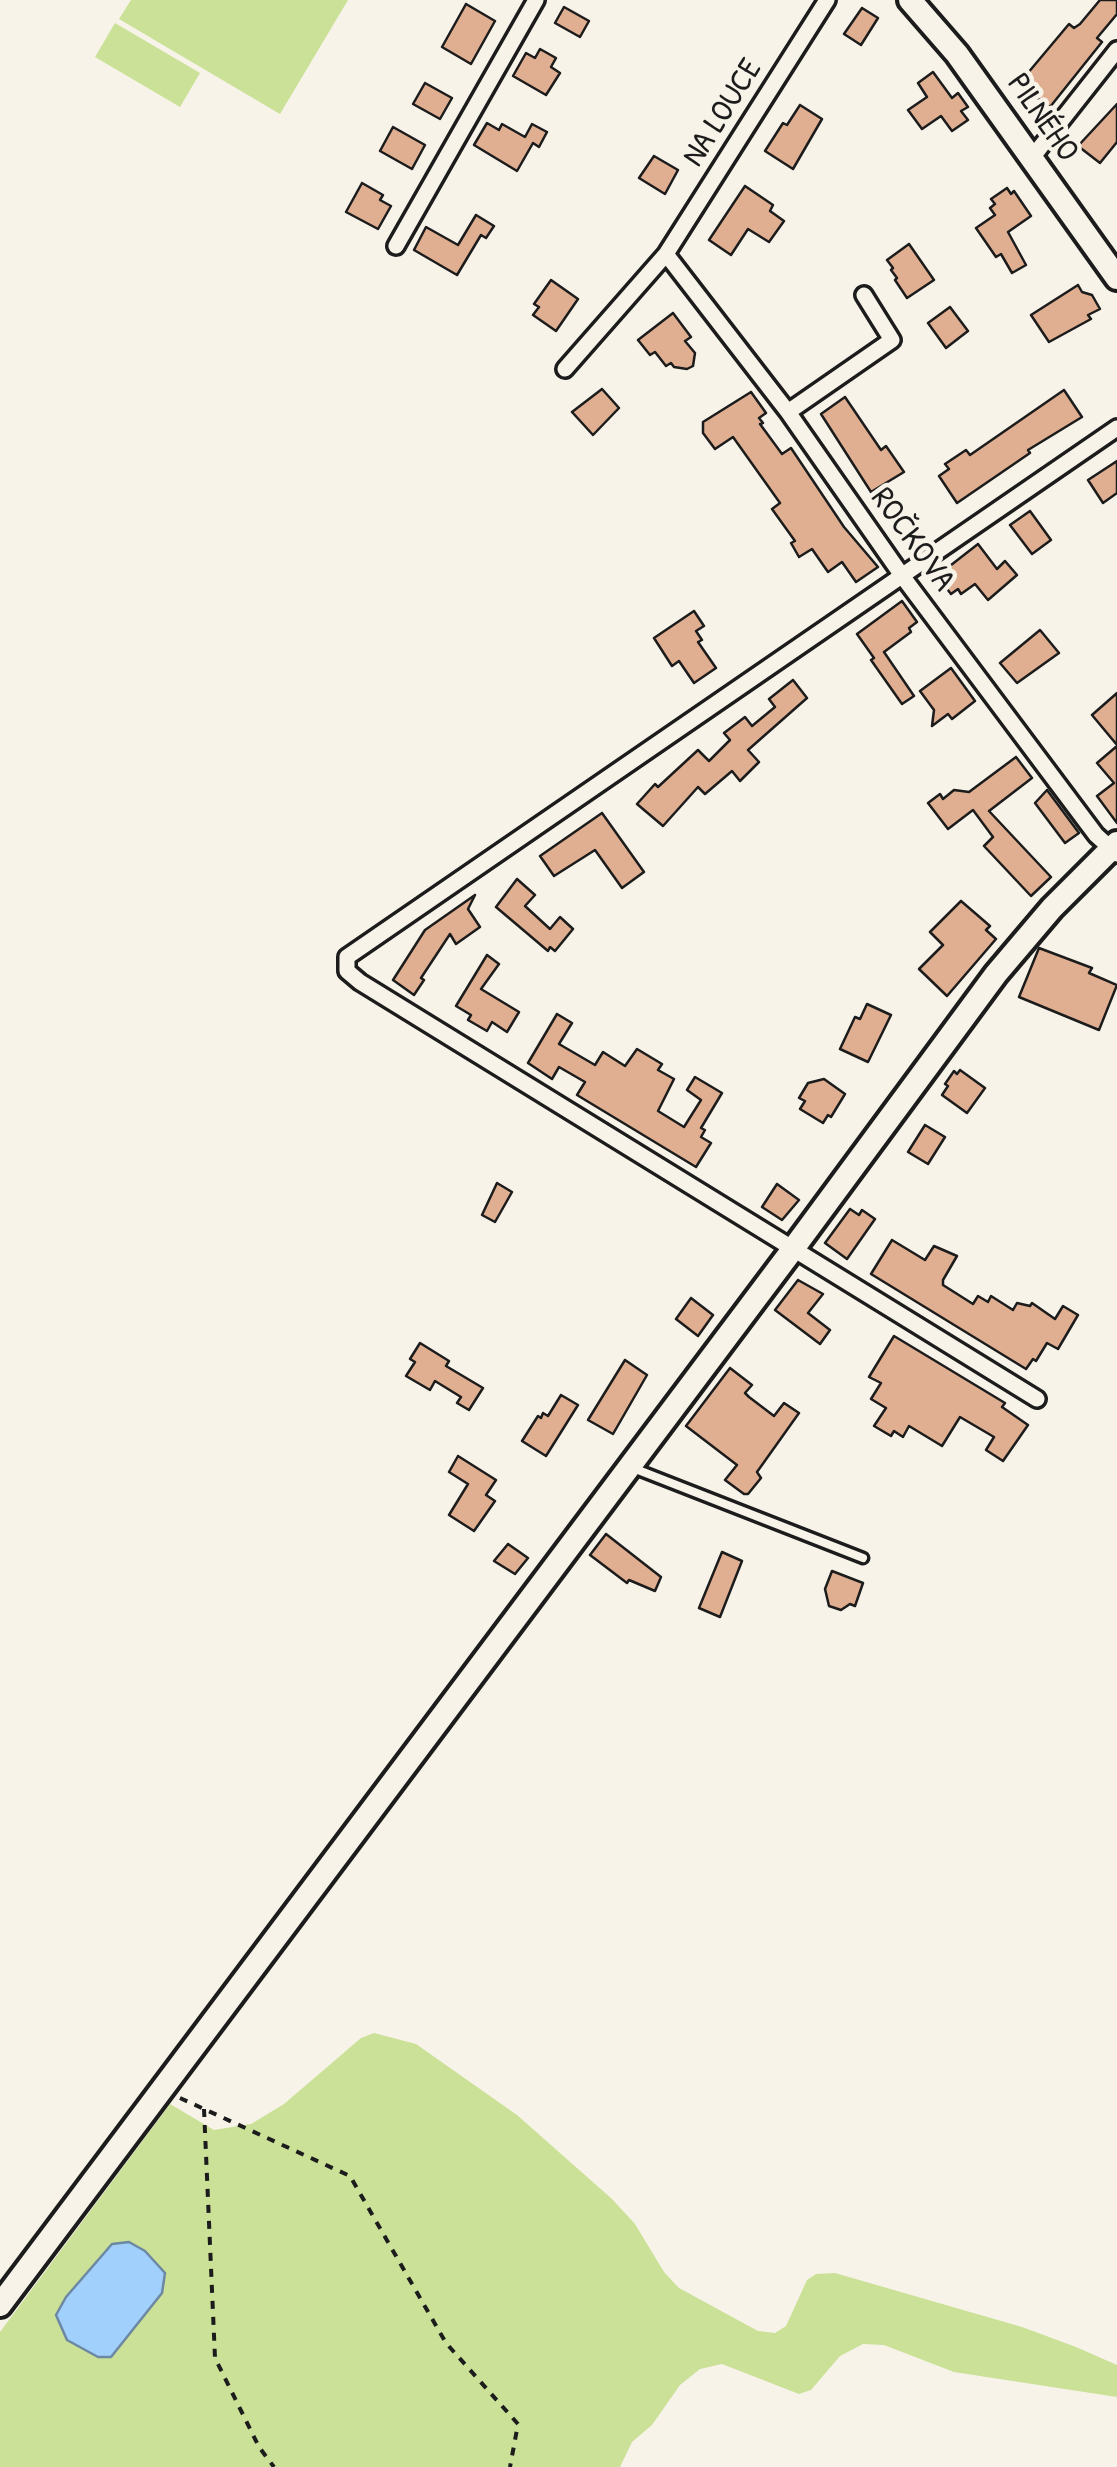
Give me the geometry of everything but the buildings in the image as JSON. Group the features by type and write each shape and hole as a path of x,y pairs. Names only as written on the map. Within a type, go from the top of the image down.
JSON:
{"street":[{"path":"396,246 536,0"},
{"name":"NA LOUCE","path":"565,369 666,254 827,0"},
{"name":"PILNÉHO","path":"910,0 957,54 1117,278"},
{"path":"1031,159 1117,50"},
{"name":"ROČKOVA","path":"666,254 788,412 903,577 1115,849"},
{"path":"788,412 892,340 864,295"},
{"path":"1038,1399 360,982 347,970 347,957 1117,428"},
{"path":"0,2305 1021,942 1115,849"}],"lane":[{"path":"629,1466 863,1558"}],"path":[{"path":"162,2090 350,2176 446,2343 518,2424 510,2467"},
{"path":"204,2109 215,2358 259,2448 274,2467"}],"green space":[{"path":"131,0 348,0 280,114 119,19"},
{"path":"115,23 200,73 180,107 95,57"},
{"path":"374,2033 416,2044 517,2115 612,2199 635,2224 664,2272 679,2288 758,2331 775,2333 786,2326 807,2280 816,2274 835,2273 1022,2327 1117,2365 1117,2397 954,2372 884,2345 863,2344 840,2356 811,2390 799,2394 722,2364 700,2369 680,2385 652,2425 632,2442 620,2467 0,2467 0,2332 170,2104 214,2130 251,2124 284,2104 361,2038"}],"water":[{"path":"129,2242 145,2251 165,2273 162,2293 111,2357 98,2357 67,2340 56,2315 66,2297 112,2244"}]}
